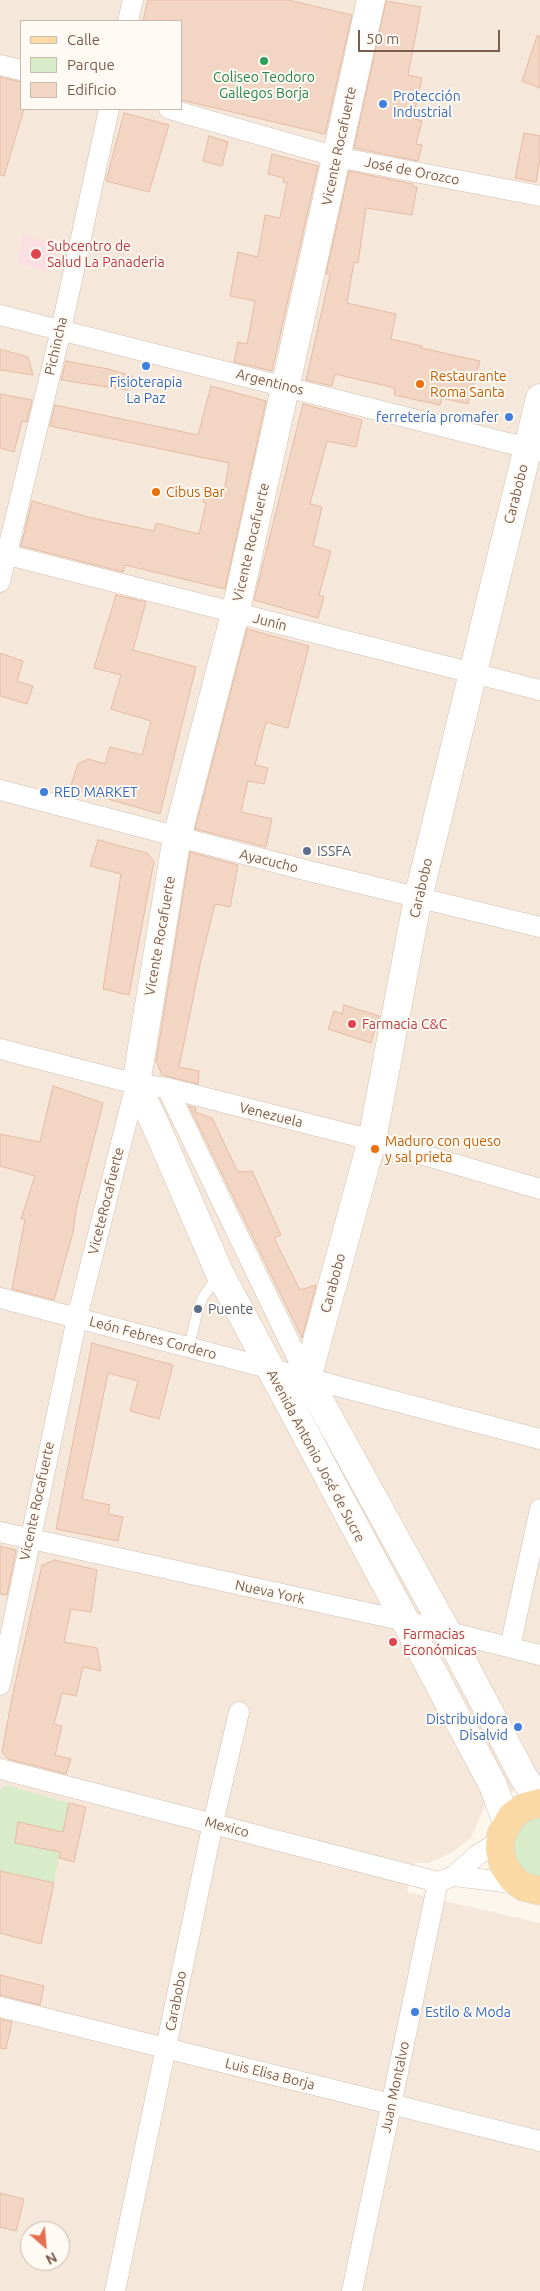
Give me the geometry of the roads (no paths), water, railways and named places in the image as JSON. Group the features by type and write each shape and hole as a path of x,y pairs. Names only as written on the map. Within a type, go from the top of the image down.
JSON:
{"main road":[{"name":"Vicente Rocafuerte","path":"136,1084 177,837 235,614 372,0"},
{"name":"Carabobo","path":"307,1378 372,1140 418,898 473,672 534,449 540,398"},
{"name":"Avenida Antonio José de Sucre","path":"136,1084 220,1274 493,1785 503,1832"},
{"name":"Avenida Antonio José de Sucre","path":"307,1378 447,1632 524,1778 540,1802"},
{"path":"535,1890 513,1879 501,1858 503,1832 518,1811 540,1802"}],"street":[{"path":"128,20 133,0"},
{"path":"0,65 20,70"},
{"name":"Pichincha","path":"0,582 3,554 60,330 109,110"},
{"name":"José de Orozco","path":"172,110 336,157 540,196"},
{"name":"Argentinos","path":"0,315 534,449"},
{"name":"Junín","path":"3,554 540,690"},
{"name":"Ayacucho","path":"0,790 177,837 540,927"},
{"name":"Venezuela","path":"0,1049 136,1084 167,1088 372,1140 540,1189"},
{"name":"ViceteRocafuerte","path":"77,1318 136,1084"},
{"name":"Avenida Antonio José de Sucre","path":"167,1088 307,1378"},
{"name":"León Febres Cordero","path":"0,1298 540,1439"},
{"name":"Vicente Rocafuerte","path":"0,1685 29,1539 77,1318"},
{"path":"510,1648 540,1509"},
{"name":"Nueva York","path":"0,1532 404,1621 540,1655"},
{"name":"Carabobo","path":"115,2291 213,1823 239,1712"},
{"name":"Mexico","path":"0,1769 446,1879 535,1890"},
{"path":"446,1879 503,1832"},
{"name":"Juan Montalvo","path":"352,2291 391,2105 446,1879"},
{"name":"Luis Elisa Borja","path":"0,2007 540,2141"}],"lane":[{"path":"189,1347 198,1309 203,1297 220,1274"}],"place":[{"name":"Coliseo Teodoro Gallegos Borja","path":"264,61"},
{"name":"Protección Industrial","path":"383,104"},
{"name":"Subcentro de Salud La Panaderia","path":"36,254"},
{"name":"Fisioterapia La Paz","path":"146,366"},
{"name":"Restaurante Roma Santa","path":"420,384"},
{"name":"ferretería promafer","path":"509,417"},
{"name":"Cibus Bar","path":"156,492"},
{"name":"RED MARKET","path":"44,792"},
{"name":"ISSFA","path":"307,851"},
{"name":"Farmacia C&C","path":"352,1024"},
{"name":"Maduro con queso y sal prieta","path":"375,1149"},
{"name":"Puente","path":"198,1309"},
{"name":"Farmacias Económicas","path":"393,1642"},
{"name":"Distribuidora Disalvid","path":"518,1727"},
{"name":"Estilo & Moda","path":"415,2012"}]}
